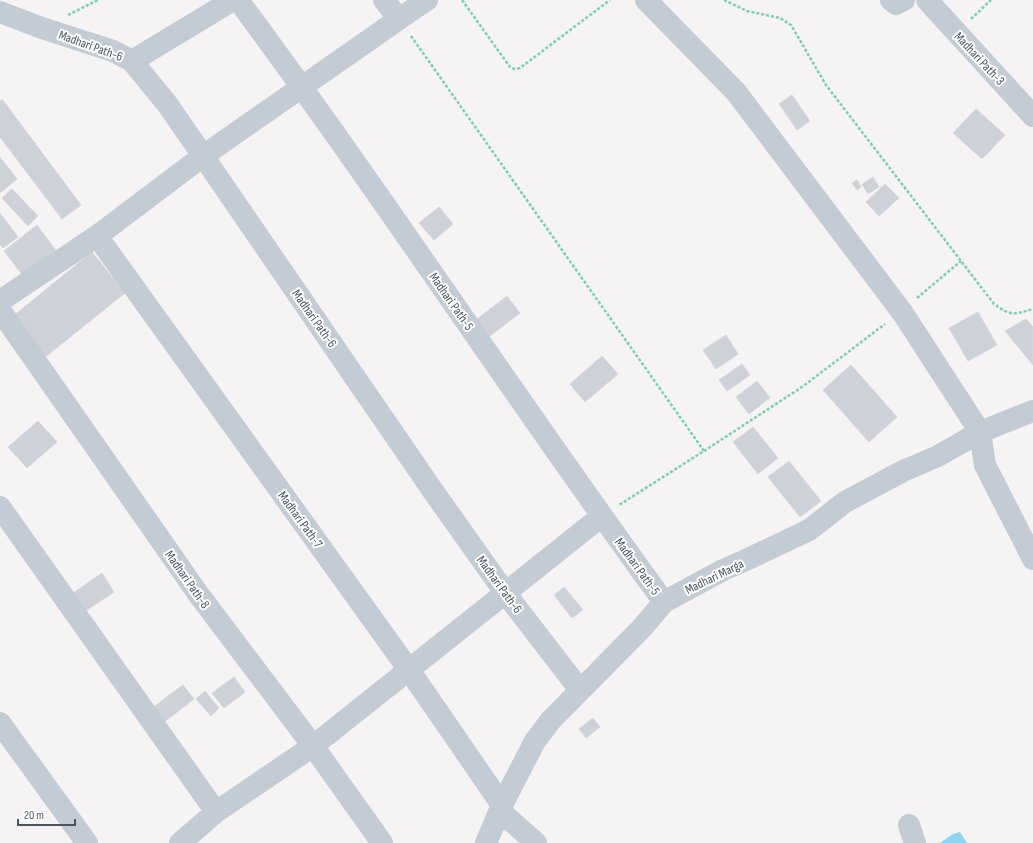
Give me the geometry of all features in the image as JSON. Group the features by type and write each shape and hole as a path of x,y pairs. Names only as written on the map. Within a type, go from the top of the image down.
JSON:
{"street":[{"path":"132,61 233,0"},
{"name":"Madhari Path-5","path":"238,0 302,86 602,516 664,602"},
{"path":"384,0 399,19"},
{"path":"0,301 97,236 203,156 427,0"},
{"path":"646,0 736,92 902,312 980,432 985,465 1033,559"},
{"name":"Madhari Path-3","path":"927,0 1033,116"},
{"name":"Madhari Path-6","path":"0,12 42,28 113,51 132,61 168,105 506,594 580,690"},
{"name":"Madhari Path-7","path":"97,236 410,670 501,808 536,843"},
{"name":"Madhari Path-8","path":"0,310 199,595 313,746 382,843"},
{"name":"Madhari Marga","path":"486,843 501,808 535,740 551,720 641,629 664,602 723,570 810,530 845,502 903,471 938,456 980,432 1033,411"},
{"path":"0,507 216,812"},
{"path":"180,843 216,812 313,746 506,594 602,516"},
{"path":"0,723 87,843"}],"path":[{"path":"462,0 510,67 514,69 520,68 610,0"},
{"path":"724,0 747,11 780,18 791,25 826,85 994,304 1007,313 1020,313 1033,309"},
{"path":"957,33 992,0"},
{"path":"399,19 704,451"},
{"path":"602,516 802,387 902,312 961,261"}],"water":[{"path":"960,832 967,843 940,843 953,834"}],"building":[{"path":"792,95 810,121 797,130 779,104"},
{"path":"2,99 81,205 62,219 0,137 0,101"},
{"path":"976,109 1005,135 982,159 953,133"},
{"path":"0,157 17,179 0,193"},
{"path":"873,177 879,187 868,194 862,184"},
{"path":"857,180 861,187 857,190 852,183"},
{"path":"885,184 899,198 879,216 866,202"},
{"path":"12,189 38,216 28,226 2,198"},
{"path":"439,207 453,224 434,240 419,223"},
{"path":"0,213 18,237 3,248 0,244"},
{"path":"37,225 57,252 24,277 4,251"},
{"path":"92,252 125,293 44,358 12,317"},
{"path":"507,296 520,313 486,339 473,322"},
{"path":"978,312 997,345 968,361 949,328"},
{"path":"1026,319 1033,327 1033,365 1005,331"},
{"path":"726,335 738,354 716,369 703,350"},
{"path":"602,356 618,374 585,402 570,384"},
{"path":"742,364 750,375 727,391 719,380"},
{"path":"851,365 897,417 869,442 823,390"},
{"path":"757,381 770,398 749,414 736,397"},
{"path":"38,421 57,442 27,468 8,447"},
{"path":"753,427 778,458 758,474 733,442"},
{"path":"789,461 821,501 800,517 768,477"},
{"path":"102,573 114,592 81,614 69,596"},
{"path":"564,587 583,610 572,618 554,595"},
{"path":"234,677 245,692 224,708 212,693"},
{"path":"183,685 194,699 163,723 152,708"},
{"path":"205,691 219,708 211,716 196,699"},
{"path":"593,718 600,727 586,738 579,729"}]}
